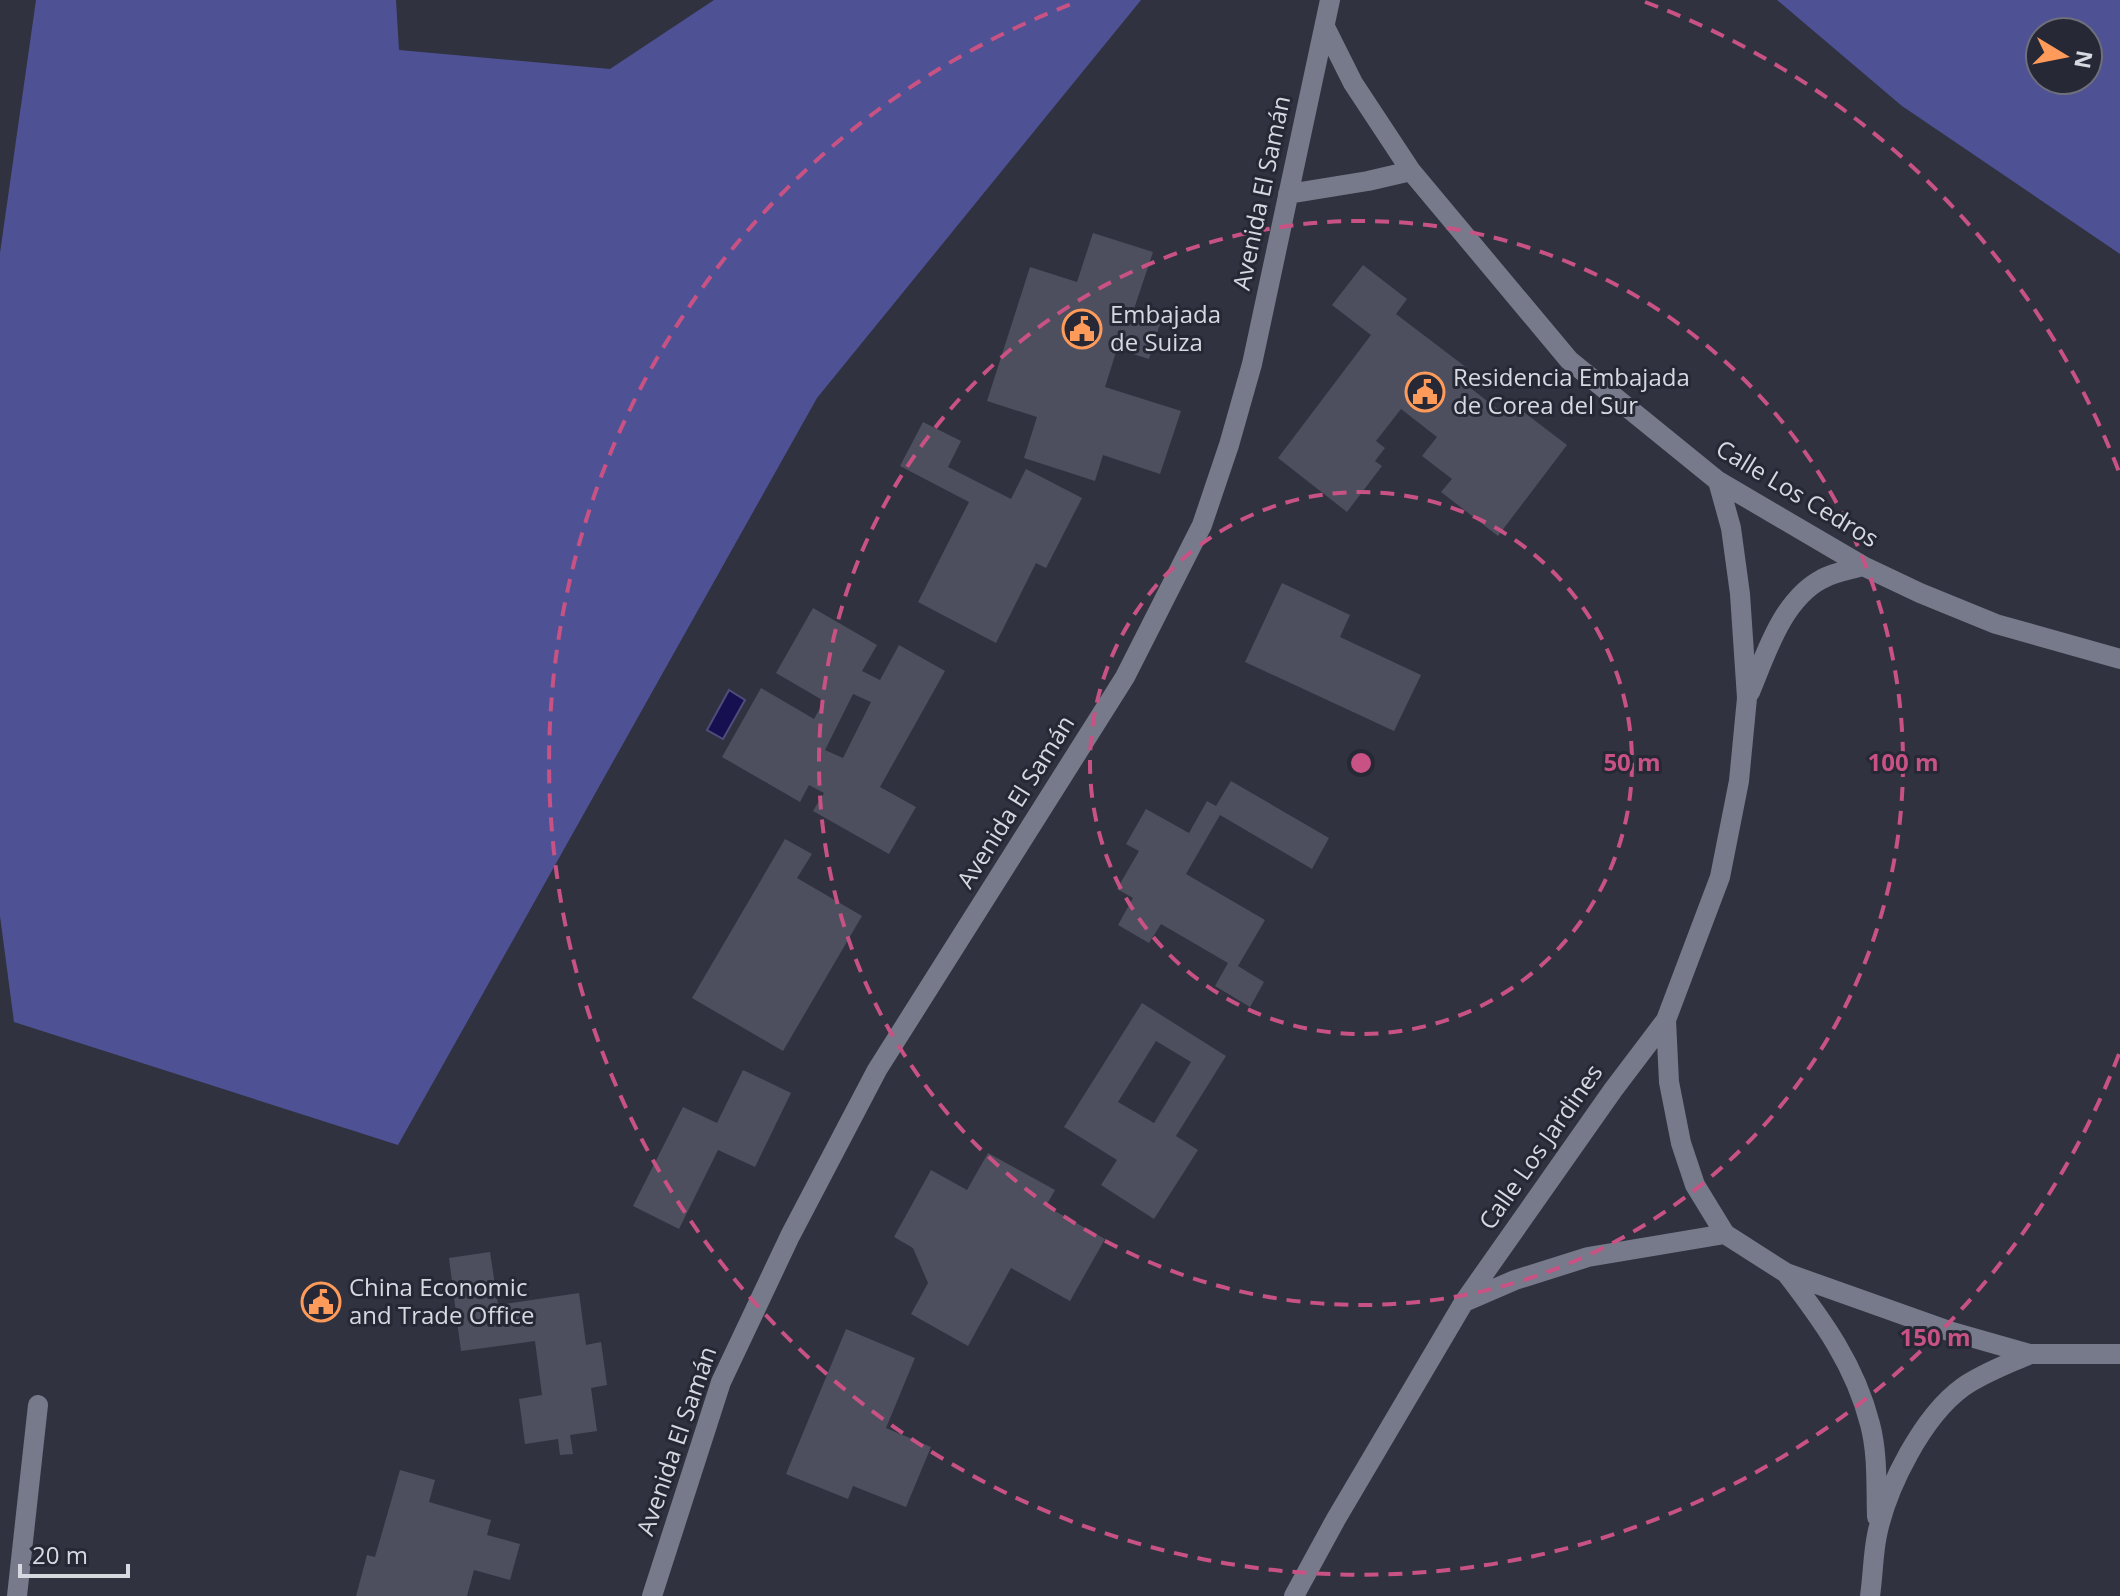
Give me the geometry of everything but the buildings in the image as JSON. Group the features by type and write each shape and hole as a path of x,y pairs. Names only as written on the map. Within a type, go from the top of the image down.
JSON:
{"street":[{"name":"Avenida El Samán","path":"652,1596 721,1382 790,1236 877,1070 1125,677 1202,525 1252,364 1330,0"},
{"name":"Calle Los Cedros","path":"1325,27 1353,83 1411,171 1569,360 1718,481 1863,566 1996,624 2120,659"},
{"path":"1288,194 1411,171"},
{"name":"Calle Los Jardines","path":"1294,1596 1464,1302 1666,1020 1720,877 1739,781 1747,698 1740,594 1731,528 1718,481"},
{"name":"Calle Los Jardines","path":"1747,698 1784,617 1799,597 1821,579 1863,566"},
{"path":"1666,1020 1669,1082 1681,1143 1695,1185 1725,1234 1786,1273 1949,1331 2030,1354 2120,1354"},
{"path":"1464,1302 1515,1280 1588,1257 1725,1234"},
{"path":"1786,1273 1846,1358 1870,1425 1876,1458 1877,1534 1870,1596"},
{"path":"1877,1534 1907,1457 1935,1415 1963,1387 2030,1354"},
{"path":"17,1596 38,1405"}],"shaded area":[{"path":"36,0 396,0 399,50 610,69 714,0 1141,0 817,398 398,1145 14,1022 0,916 0,253"},
{"path":"1777,0 2120,0 2120,254 1902,106"},
{"path":"729,690 745,700 723,739 707,730"}],"place":[{"name":"Embajada de Suiza","path":"1082,329"},
{"name":"Residencia Embajada de Corea del Sur","path":"1425,392"},
{"name":"China Economic and Trade Office","path":"321,1302"}]}
